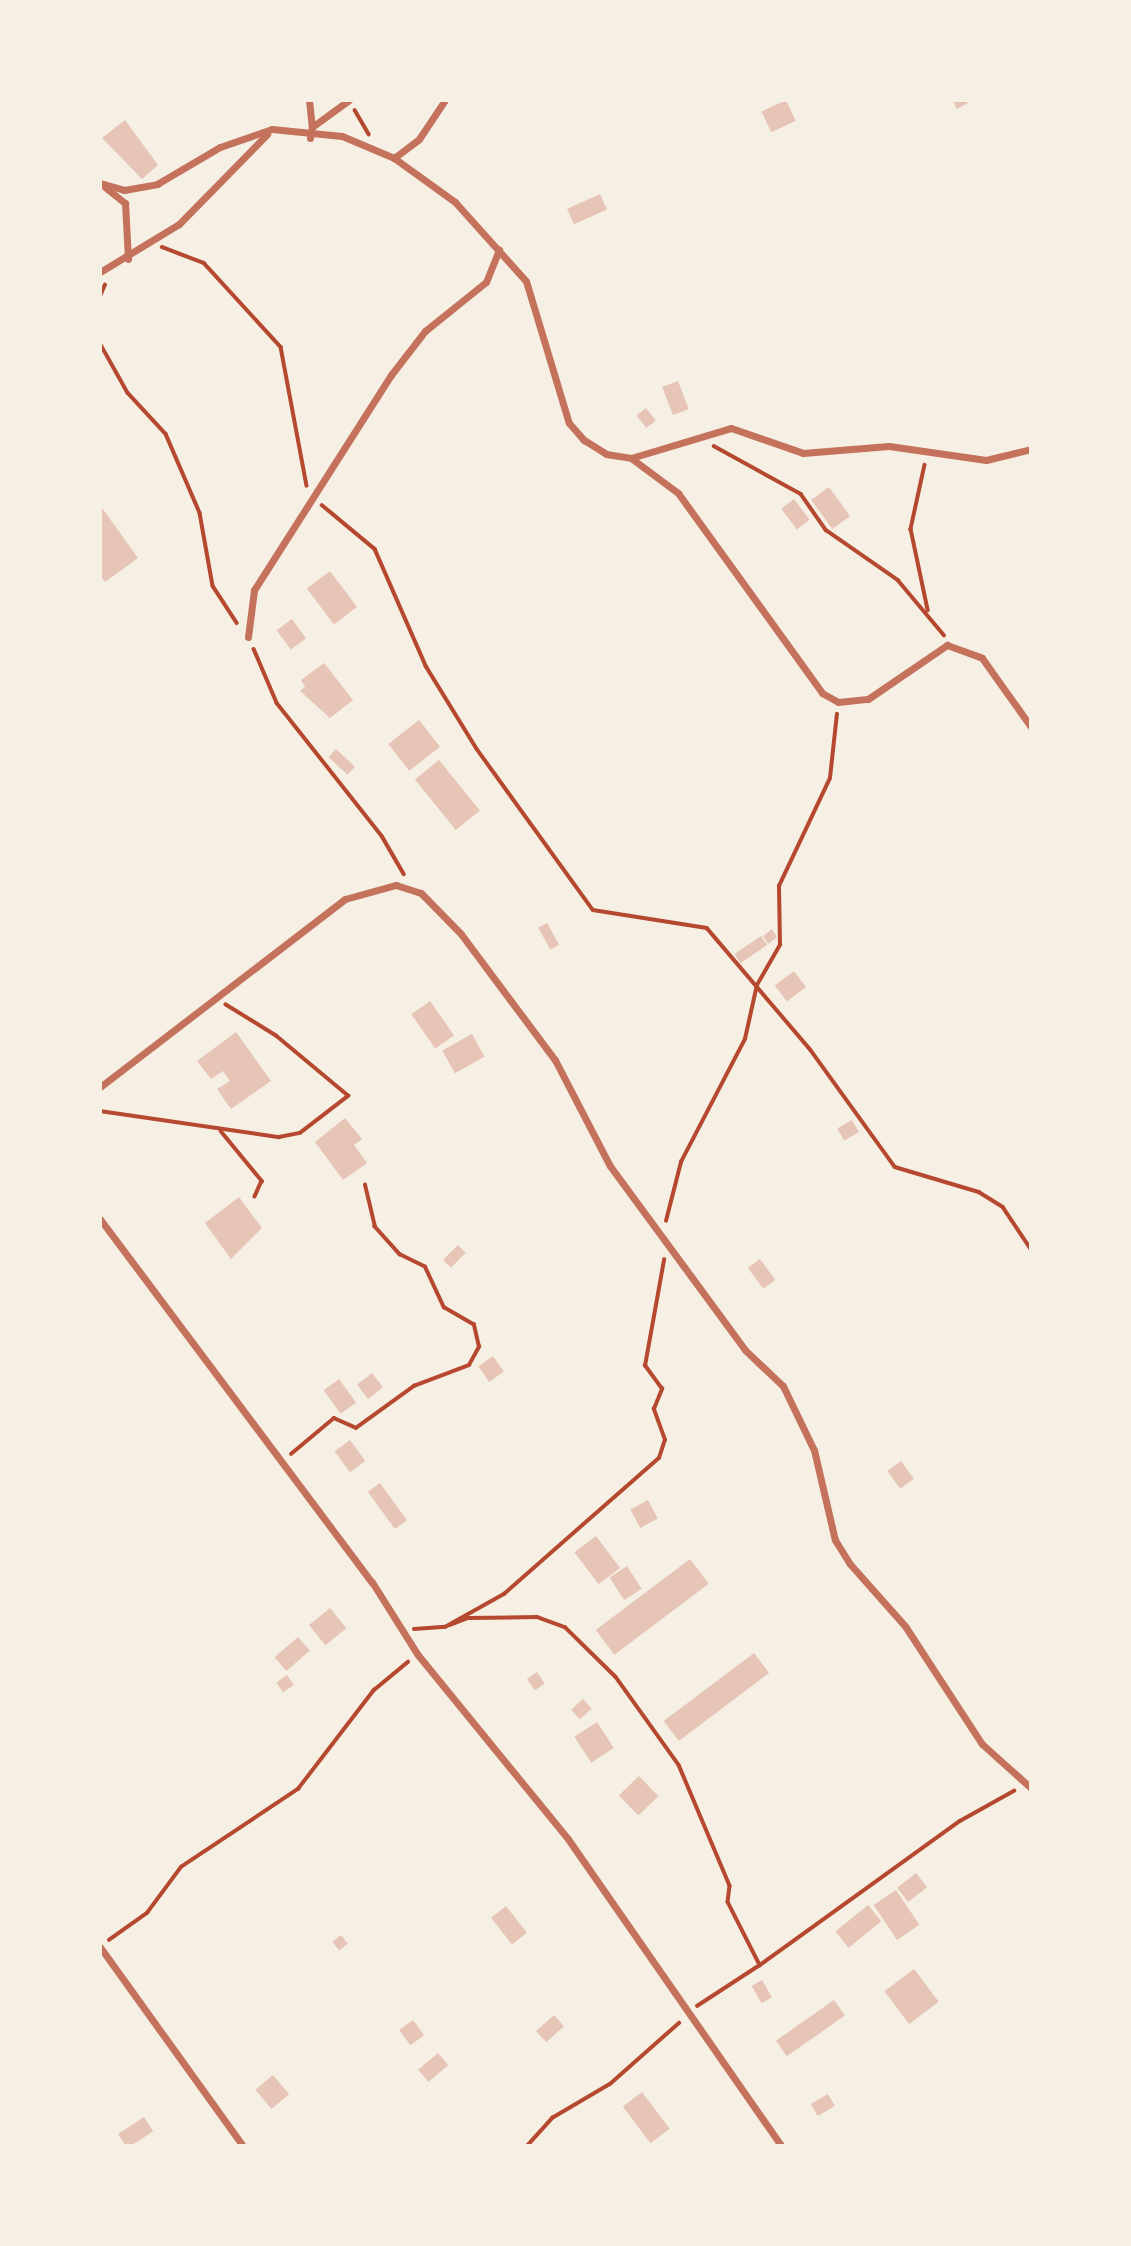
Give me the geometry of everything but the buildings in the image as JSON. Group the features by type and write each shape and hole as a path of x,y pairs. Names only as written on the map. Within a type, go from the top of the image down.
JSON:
{"street":[{"path":"309,100 312,127 310,138"},
{"path":"312,127 349,100"},
{"path":"394,158 419,139 445,100"},
{"path":"100,272 128,259 153,242 233,174 272,130"},
{"path":"101,184 124,190 157,184 220,147 272,130 310,138 342,136 394,158 456,202 536,297 569,422 606,454 631,458 678,493 805,673 838,702 868,699 947,645 982,658 1031,727"},
{"path":"101,184 125,203 128,259"},
{"path":"248,637 254,590 391,375 425,331 486,282 499,250"},
{"path":"631,458 693,436 731,428 803,453 875,445 986,460 1031,449"},
{"path":"100,1087 345,899 396,885 421,893 461,934 555,1060 610,1166 666,1237 745,1350 783,1385 814,1450 835,1539 850,1564 905,1626 982,1744 1029,1785"},
{"path":"100,1219 123,1242 281,1466 372,1582 399,1629 418,1655 568,1839 781,2146"},
{"path":"100,1946 243,2146"}],"path":[{"path":"349,100 375,148"},
{"path":"153,242 204,263 281,347 306,484 314,499 374,549 426,666 477,749 593,910 707,928 757,985 895,1167 979,1192 1003,1207 1031,1249"},
{"path":"693,436 801,494 826,530 898,580 928,610 947,645"},
{"path":"928,610 911,529 921,470 936,452"},
{"path":"445,1627 531,1575 659,1458 666,1440 654,1409 662,1389 645,1366 677,1175 745,1039 757,985 780,945 779,886 830,778 838,702"},
{"path":"100,1111 151,1114 220,1129 300,1133 348,1096 276,1036 215,999"},
{"path":"220,1129 262,1181 255,1197"},
{"path":"281,1466 334,1418 356,1428 414,1386 443,1380 469,1365 479,1347 474,1325 444,1308 425,1267 400,1255 376,1227 365,1185"},
{"path":"399,1629 445,1627 468,1618 537,1617 565,1627 616,1677 679,1765 730,1886 728,1902 760,1965"},
{"path":"100,1946 146,1913 181,1867 290,1796 374,1690 418,1655"},
{"path":"527,2146 552,2118 630,2069 689,2011 760,1965 960,1821 1029,1785"}]}
